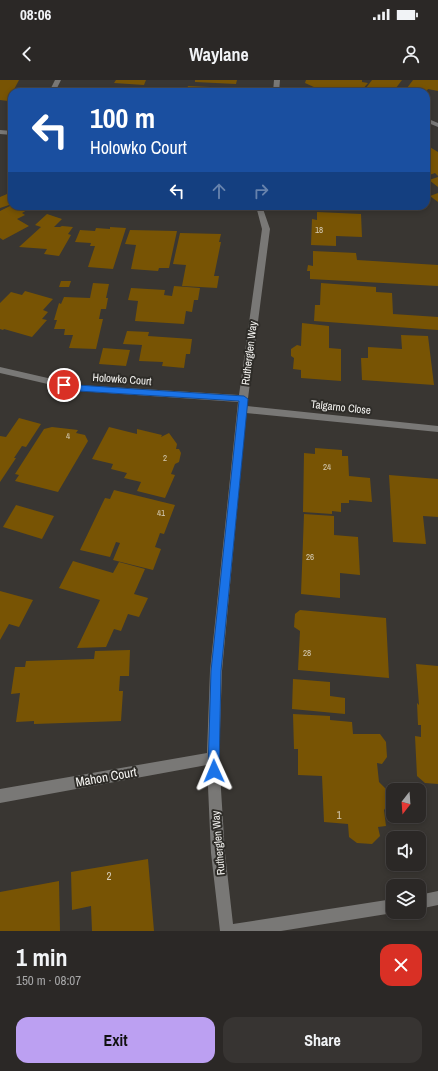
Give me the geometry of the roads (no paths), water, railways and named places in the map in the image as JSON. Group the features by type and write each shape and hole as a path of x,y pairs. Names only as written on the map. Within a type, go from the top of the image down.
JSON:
{"street":[{"name":"Rutherglen Way","path":"227,931 218,853 213,758 216,671 243,404 266,229 260,210"},
{"name":"Holowko Court","path":"0,370 78,388 243,404"},
{"name":"Talgarno Close","path":"243,404 438,429"},
{"name":"Mahon Court","path":"0,796 213,758"},
{"path":"426,901 438,898"},
{"path":"235,931 386,907"}]}
